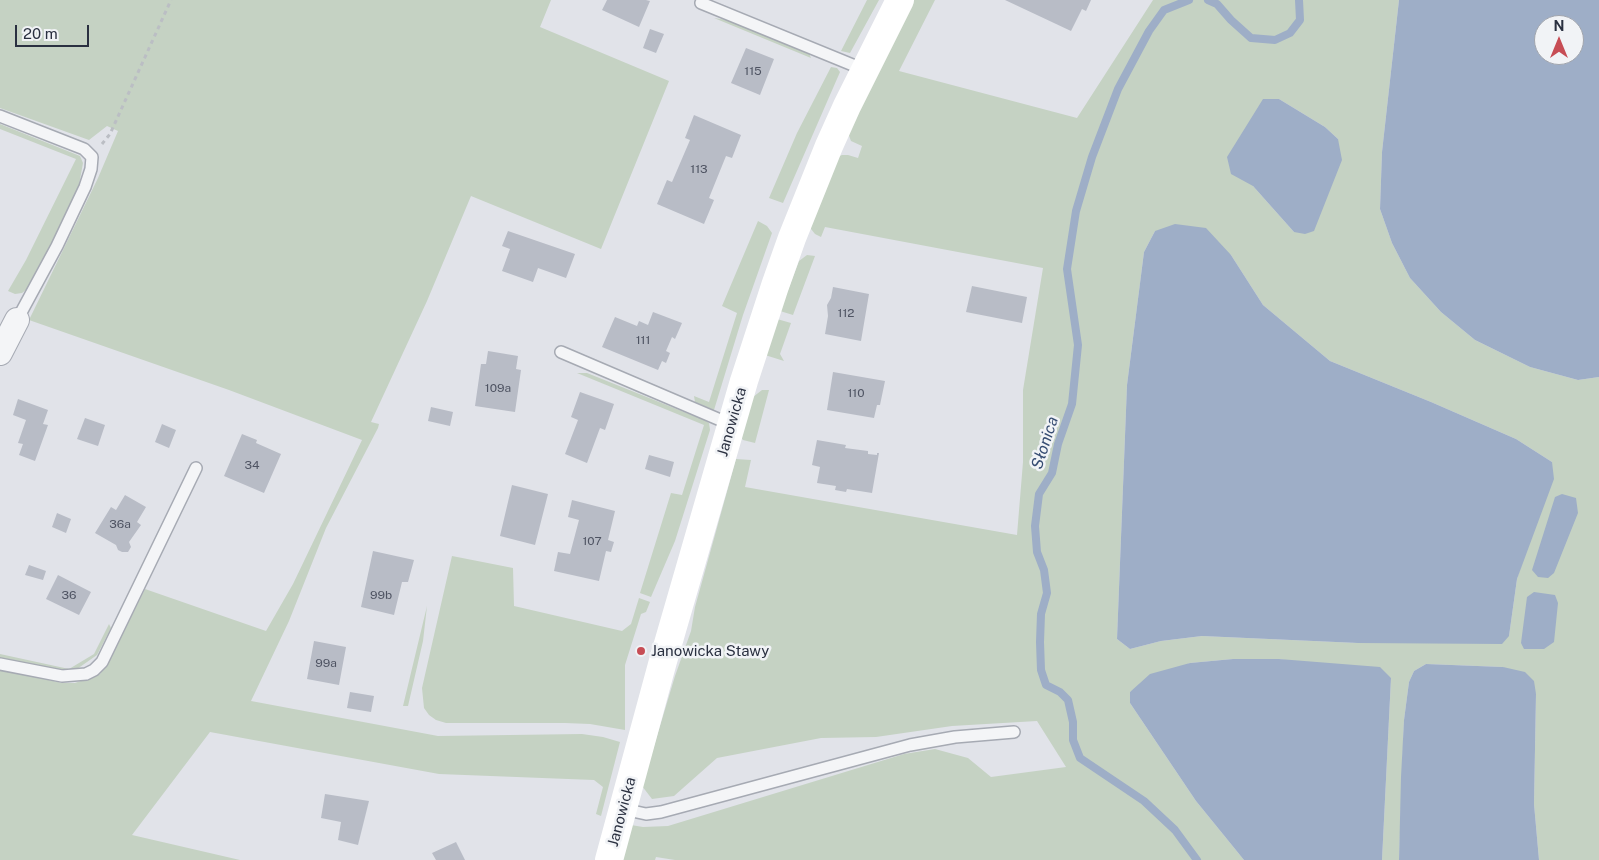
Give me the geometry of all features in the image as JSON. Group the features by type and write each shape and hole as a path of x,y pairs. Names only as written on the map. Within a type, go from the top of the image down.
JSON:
{"street":[{"name":"Janowicka","path":"609,860 658,679 757,340 792,238 829,146 900,0"},
{"path":"0,353 17,320"}],"lane":[{"path":"701,3 865,70"},
{"path":"0,116 84,148 92,157 91,169 85,187 57,246 17,320"},
{"path":"561,352 732,426"},
{"path":"0,664 62,676 86,674 94,670 102,662 196,468"},
{"path":"623,809 646,814 661,812 910,745 955,737 1014,732"}],"path":[{"path":"92,157 110,134 171,0"}],"green space":[{"path":"0,0 551,0 540,27 669,81 601,249 471,196 427,301 371,422 379,424 378,428 326,528 289,621 251,701 438,736 582,734 620,742 601,816 596,814 603,787 594,780 439,774 210,732 132,835 240,860 0,860 0,669 62,683 75,683 100,674 107,664 145,589 266,631 293,584 362,440 229,390 29,320 98,178 118,131 107,126 89,140 0,108"},
{"path":"867,0 879,0 850,53 841,51"},
{"path":"914,0 935,0 899,71 1077,118 1153,0 1399,0 1382,152 1380,209 1392,243 1410,278 1441,312 1475,340 1530,367 1578,380 1599,377 1599,860 1539,860 1534,804 1536,694 1503,667 1426,664 1414,671 1409,682 1404,720 1399,860 1382,860 1391,678 1279,659 1233,659 1190,663 1130,692 1130,703 1196,801 1244,860 675,860 656,857 655,860 622,860 631,825 643,827 668,826 904,754 935,749 968,758 991,777 1066,767 1037,721 952,726 876,737 821,738 717,758 674,796 652,799 642,786 675,676 691,631 695,607 736,459 751,460 745,487 1017,535 1023,462 1023,390 1043,268 825,227 821,237 811,229 811,224 837,157 848,155 858,158 862,146 851,141 848,133 881,63","holes":["1279,99 1325,127 1338,139 1294,232 1253,186","1155,231 1231,255 1263,305 1330,361 1516,439 1552,462 1517,579 1509,636 1358,643 1202,636 1161,641 1130,649 1117,639 1127,385 1144,252"]},
{"path":"714,18 728,20 809,53 811,58"},
{"path":"831,67 837,68 840,72 783,203 769,198 797,133"},
{"path":"0,124 80,156 83,163 79,185 31,286 22,293 15,294 8,291 26,260 76,159 0,129"},
{"path":"758,221 767,226 772,233 743,315 714,410 695,402 694,396 709,402 737,313 722,306"},
{"path":"807,255 815,256 793,315 780,311 799,261"},
{"path":"777,319 791,323 780,354 784,361 765,355"},
{"path":"577,373 587,373 709,423 710,430 675,541 651,597 640,593 671,493 682,495 704,425"},
{"path":"762,390 769,390 755,443 743,440 740,436 753,397"},
{"path":"452,556 513,568 514,606 622,631 631,624 639,598 650,602 646,612 641,614 625,665 625,730 590,724 565,723 446,723 436,720 429,715 424,708 422,688"},
{"path":"427,606 423,641 408,706 403,706"},
{"path":"109,624 111,628 97,655 77,669 65,671 0,659 0,654 69,669 94,654"}],"water":[{"path":"1399,0 1599,0 1599,377 1578,380 1530,367 1475,340 1441,312 1410,278 1392,243 1380,209 1382,152"},
{"path":"1263,99 1279,99 1325,127 1338,139 1342,160 1314,231 1305,234 1294,232 1253,186 1231,174 1227,157"},
{"path":"1175,224 1206,228 1231,255 1263,305 1330,361 1516,439 1552,462 1554,479 1517,579 1509,636 1502,644 1358,643 1202,636 1161,641 1130,649 1117,639 1127,385 1144,252 1155,231"},
{"path":"1562,494 1576,498 1578,513 1554,573 1548,578 1538,577 1532,570 1555,497"},
{"path":"1534,592 1555,595 1558,603 1554,642 1544,649 1524,649 1521,643 1527,597"},
{"path":"1233,659 1279,659 1380,667 1391,678 1382,860 1244,860 1196,801 1130,703 1130,692 1150,674 1190,663"},
{"path":"1426,664 1503,667 1525,672 1534,681 1536,694 1534,804 1539,860 1399,860 1404,720 1409,682 1414,671"}],"building":[{"path":"607,0 650,1 639,27 602,10"},
{"path":"1005,0 1091,0 1086,11 1082,9 1071,31"},
{"path":"650,29 664,34 656,53 643,48"},
{"path":"746,48 774,59 760,95 731,83"},
{"path":"694,115 741,135 732,158 726,156 709,198 714,200 704,224 657,204 667,180 672,182 690,140 685,138"},
{"path":"508,231 575,254 566,278 538,268 533,282 502,271 510,249 502,246"},
{"path":"972,286 1027,297 1022,323 966,312"},
{"path":"833,287 869,294 861,341 825,334 828,316 827,305 831,298"},
{"path":"653,312 682,323 675,339 672,337 666,351 670,353 666,363 662,361 658,370 602,347 615,317 637,326 639,321 648,325"},
{"path":"488,351 518,356 516,369 521,370 515,412 475,406 481,364 486,364"},
{"path":"833,372 885,381 880,405 877,405 874,418 827,410"},
{"path":"580,392 614,404 605,430 600,428 587,463 565,454 578,420 571,417"},
{"path":"18,399 48,410 43,424 48,425 35,461 19,455 23,444 18,443 26,420 13,415"},
{"path":"431,407 453,412 450,426 428,421"},
{"path":"85,418 105,425 98,446 77,439"},
{"path":"162,424 176,430 169,448 155,442"},
{"path":"242,434 257,440 256,443 281,454 264,493 224,476"},
{"path":"817,440 846,445 845,448 868,451 868,454 877,455 879,453 872,493 847,489 846,492 835,490 836,486 817,483 820,467 812,465"},
{"path":"649,455 674,462 670,477 645,469"},
{"path":"512,485 548,494 535,545 500,536"},
{"path":"125,495 146,507 137,522 141,525 129,542 131,547 128,552 122,552 118,550 116,545 95,533 111,507 116,510"},
{"path":"572,500 615,511 608,540 614,542 611,552 606,551 599,581 554,571 558,552 570,554 579,520 568,517"},
{"path":"57,513 71,519 66,533 52,527"},
{"path":"373,551 414,560 408,582 402,582 394,615 361,607"},
{"path":"29,565 46,571 43,580 25,575"},
{"path":"58,575 91,592 79,615 46,599"},
{"path":"314,641 346,647 339,685 307,679"},
{"path":"350,692 374,696 371,712 347,708"},
{"path":"325,794 369,801 358,845 338,840 341,822 321,818"},
{"path":"456,842 465,860 436,860 432,853"}],"waterway":[{"name":"Słonica","path":"1189,0 1164,10 1149,31 1118,89 1092,157 1076,211 1067,269 1078,345 1072,404 1058,444 1052,473 1039,494 1035,526 1037,552 1044,570 1047,593 1041,614 1041,670 1046,685 1060,692 1068,700 1073,722 1073,740 1080,758 1144,801 1175,830 1197,860"},
{"name":"Słonica","path":"1208,0 1217,4 1251,38 1275,40 1290,33 1300,20 1299,0"}],"place":[{"name":"Janowicka Stawy","path":"641,651"}]}
